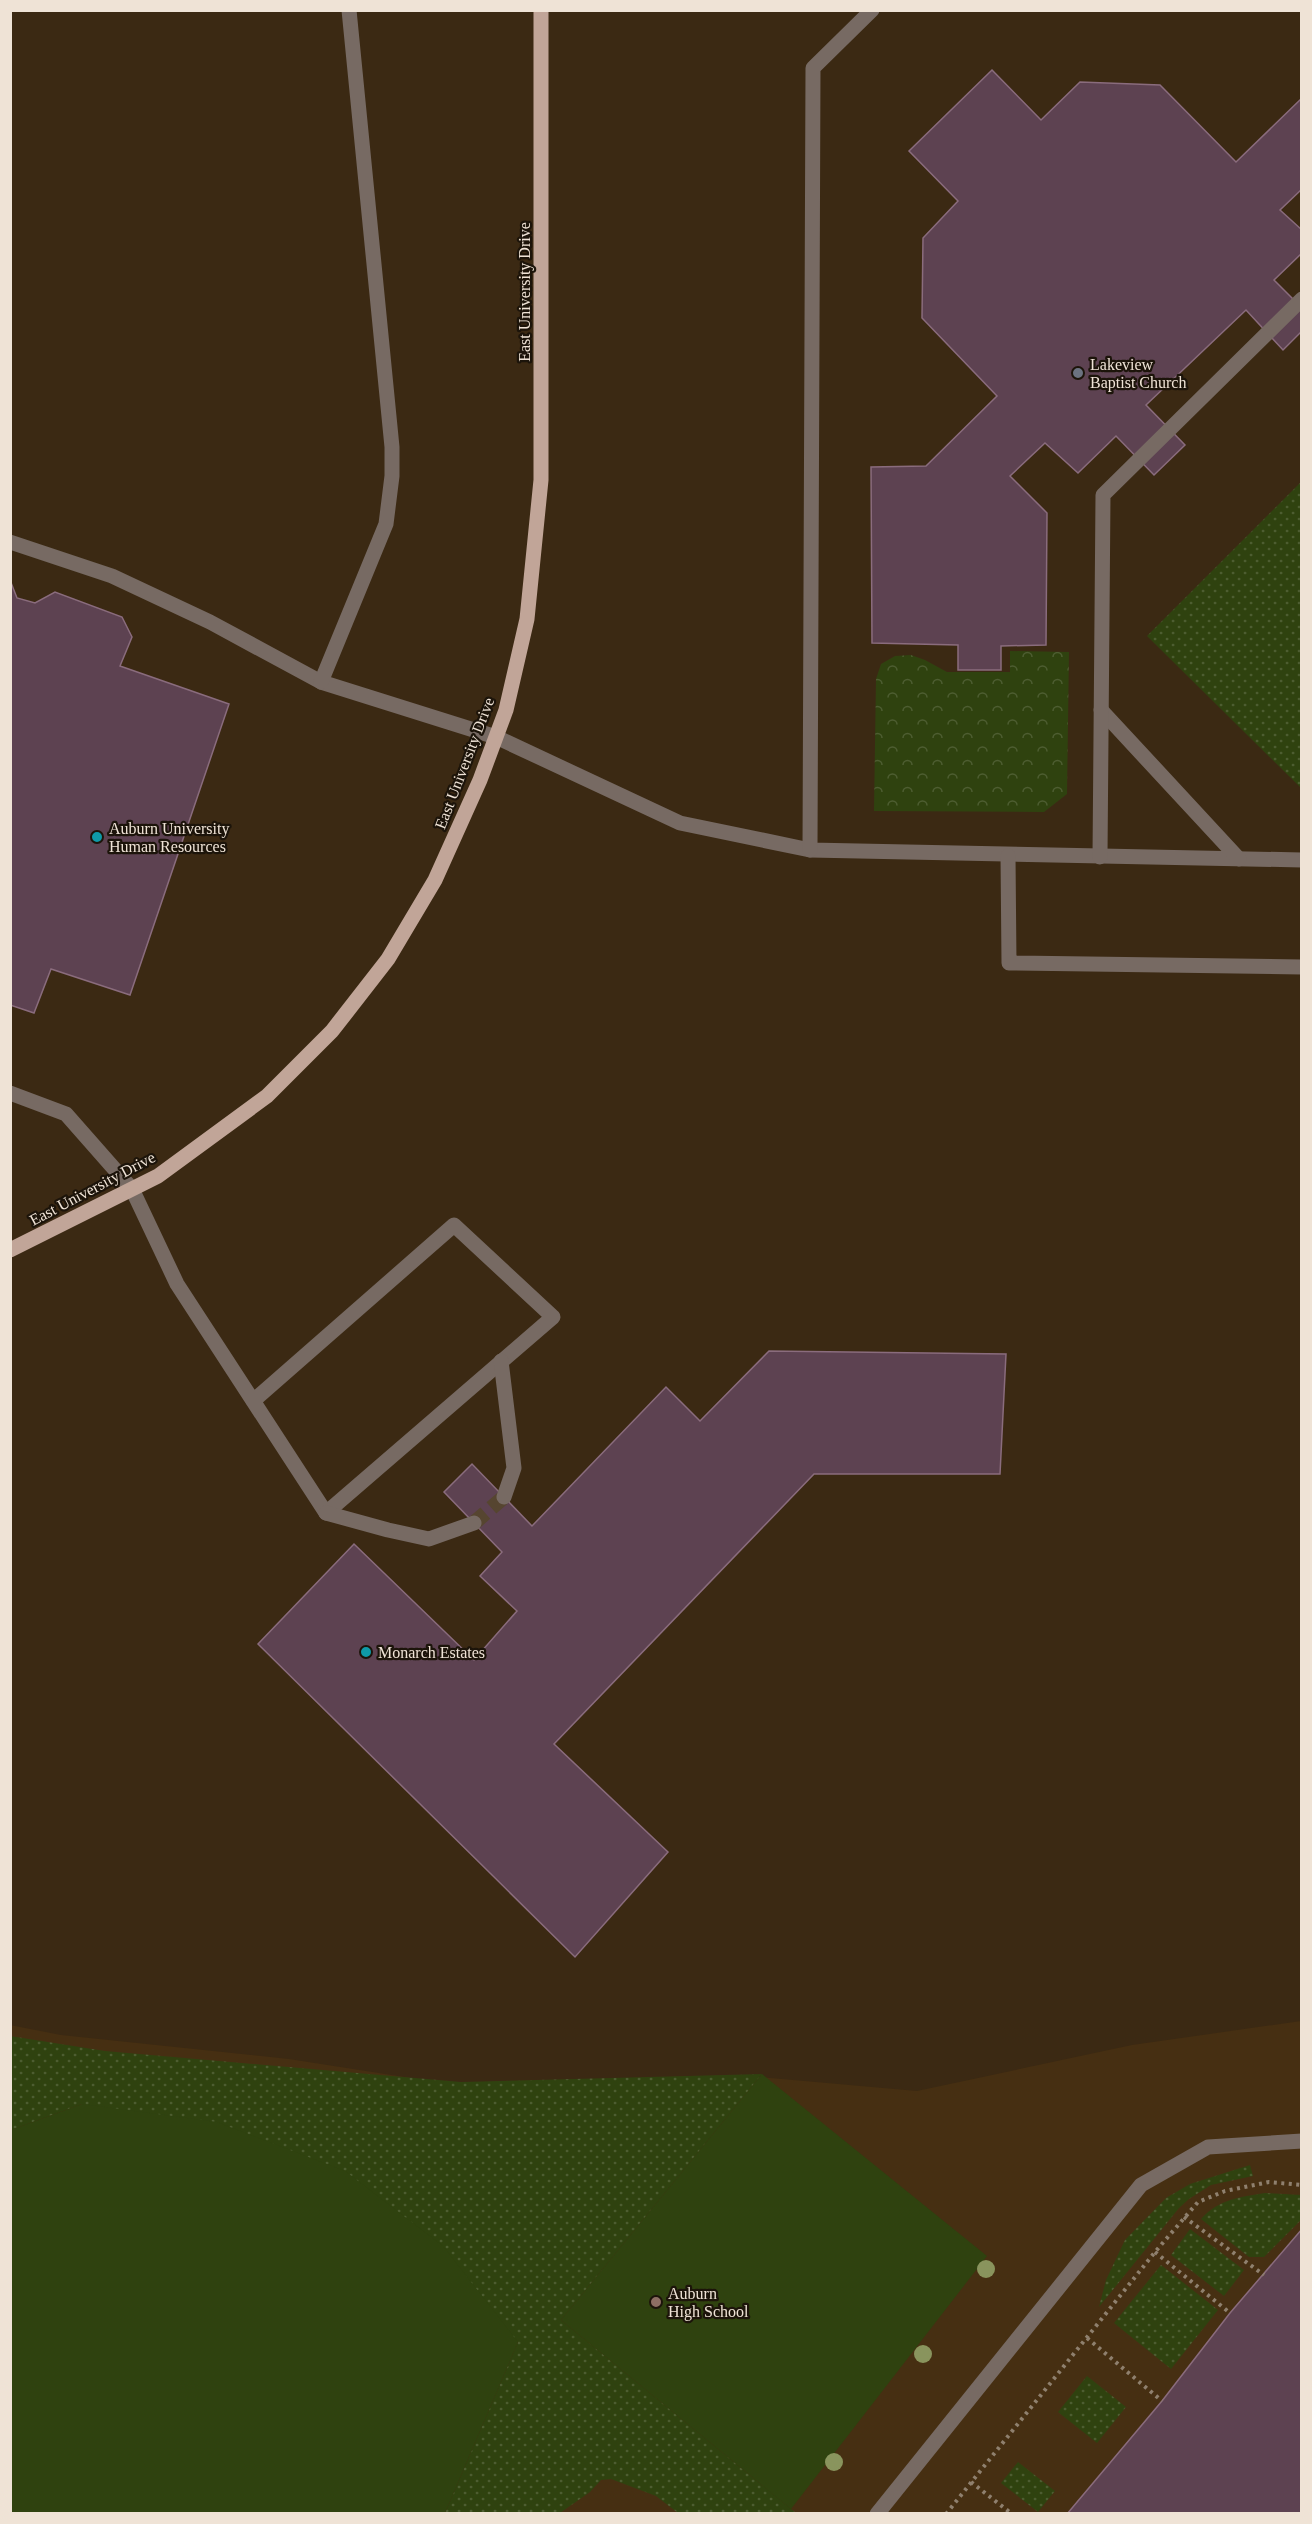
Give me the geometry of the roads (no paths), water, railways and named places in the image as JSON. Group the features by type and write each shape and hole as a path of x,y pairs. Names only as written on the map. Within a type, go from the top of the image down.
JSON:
{"main road":[{"name":"East University Drive","path":"10,1250 158,1176 267,1096 332,1031 388,959 435,880 480,780 506,710 527,619 541,480 541,10"}],"lane":[{"path":"321,682 386,524 392,476 392,447 349,10"},
{"path":"810,850 813,68 872,10"},
{"path":"1100,857 1103,495 1302,299"},
{"path":"10,542 112,576 210,622 321,682 496,737 680,823 810,850 1008,856 1302,860"},
{"path":"1101,710 1239,859"},
{"path":"1008,856 1009,963 1302,967"},
{"path":"10,1093 66,1114 132,1189 177,1284 326,1513 429,1539 474,1523"},
{"path":"253,1401 454,1225 553,1317 326,1513"},
{"path":"501,1361 514,1468 504,1497"},
{"path":"878,2514 1141,2185 1208,2146 1302,2141"}],"tunnel":[{"path":"474,1523 504,1497"}],"place":[{"name":"Lakeview Baptist Church","path":"1078,373"},
{"name":"Auburn University Human Resources","path":"97,837"},
{"name":"Monarch Estates","path":"366,1652"},
{"name":"Auburn High School","path":"656,2302"}]}
